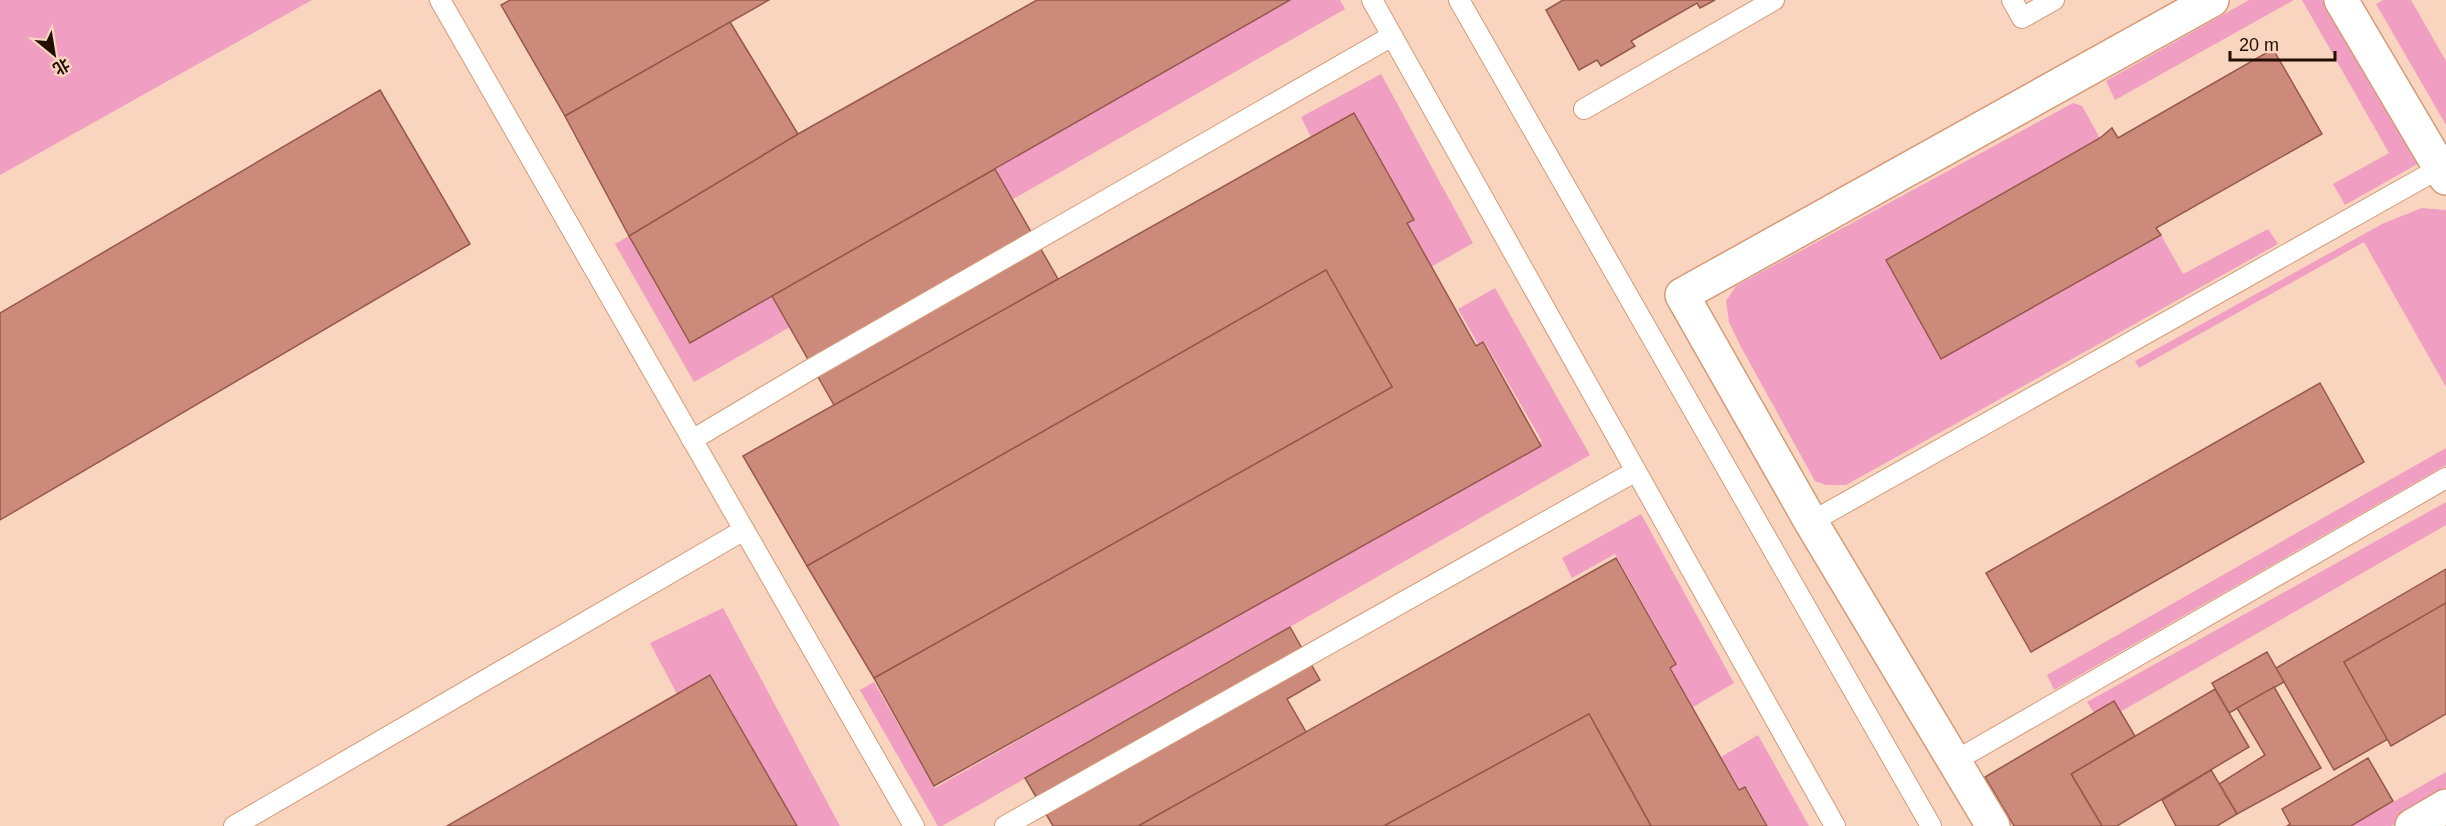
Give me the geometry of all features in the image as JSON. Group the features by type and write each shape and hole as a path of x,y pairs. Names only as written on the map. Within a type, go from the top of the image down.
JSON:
{"street":[{"path":"1993,826 1811,522 1682,295 2212,0"},
{"path":"2341,0 2443,173"},
{"path":"2412,826 2446,806"}],"lane":[{"path":"440,0 914,826"},
{"path":"1372,0 1835,826"},
{"path":"1459,0 1931,826"},
{"path":"1584,109 1774,0"},
{"path":"2012,0 2022,18 2054,0"},
{"path":"692,440 813,368 1392,36"},
{"path":"1811,522 2443,173"},
{"path":"1005,826 1636,471"},
{"path":"1955,761 2446,478"},
{"path":"234,826 744,530"}],"shaded area":[{"path":"0,0 312,0 0,175"},
{"path":"1290,0 1340,0 1345,9 694,382 615,244 629,236 690,343"},
{"path":"2249,0 2294,0 2115,100 2106,81"},
{"path":"2302,0 2329,0 2421,162 2345,205 2333,184 2389,153"},
{"path":"2383,0 2411,0 2446,61 2446,125 2376,4"},
{"path":"1381,74 1473,243 1431,267 1407,223 1413,220 1354,113 1311,137 1301,117"},
{"path":"2073,103 2082,106 2100,138 1886,260 1941,358 2161,235 2183,274 2268,229 2278,244 1846,485 1826,485 1815,481 1729,322 1726,301 1736,286"},
{"path":"2422,208 2446,210 2446,387 2364,242 2139,368 2135,361 2384,223"},
{"path":"1495,288 1590,455 942,826 938,826 860,690 874,682 935,788 1542,441 1484,341 1478,344 1458,309"},
{"path":"2446,448 2446,465 2054,690 2047,675"},
{"path":"2446,502 2446,525 2120,712 2114,701 2094,713 2087,702"},
{"path":"1641,514 1734,683 1693,707 1668,663 1675,660 1615,554 1572,578 1562,558"},
{"path":"723,608 840,826 797,826 711,675 677,694 650,643"},
{"path":"1758,735 1809,826 1768,826 1747,788 1741,791 1721,757"},
{"path":"2446,772 2446,796 2391,826 2351,826"}],"building":[{"path":"510,0 769,0 565,116 501,5"},
{"path":"1037,0 1290,0 690,343 629,236 798,134"},
{"path":"1563,0 1715,0 1700,8 1697,3 1631,41 1635,46 1601,66 1597,60 1579,70 1546,10"},
{"path":"730,22 798,134 629,236 565,116"},
{"path":"2273,49 2322,134 2156,228 2161,235 1941,359 1886,260 2100,138 2112,128 2118,138"},
{"path":"380,90 470,244 0,520 0,313"},
{"path":"1354,113 1414,220 1407,223 1476,346 1483,342 1541,446 934,786 874,678 1392,387 1326,270 807,566 743,456"},
{"path":"995,169 1058,279 834,405 772,296"},
{"path":"1326,270 1392,387 874,678 807,566"},
{"path":"2320,383 2364,462 2031,652 1986,573"},
{"path":"1616,558 1676,664 1670,668 1739,790 1745,787 1767,826 1651,826 1589,714 1384,826 1138,826"},
{"path":"2446,569 2446,603 2344,662 2388,739 2334,770 2276,668"},
{"path":"2446,603 2446,714 2391,746 2344,662"},
{"path":"1290,627 1320,680 1287,699 1306,732 1138,826 1053,826 1025,778"},
{"path":"2267,652 2284,682 2229,713 2212,683"},
{"path":"710,675 797,826 447,826 677,694"},
{"path":"2274,687 2321,768 2237,814 2219,784 2265,755 2237,708"},
{"path":"2215,689 2249,747 2117,826 2102,826 2071,774"},
{"path":"2114,701 2135,736 2071,774 2102,826 2014,826 1985,777"},
{"path":"1589,714 1651,826 1384,826"},
{"path":"2368,758 2393,801 2351,826 2287,826 2290,824 2282,809"},
{"path":"2211,770 2237,814 2217,826 2176,826 2162,800"}]}
